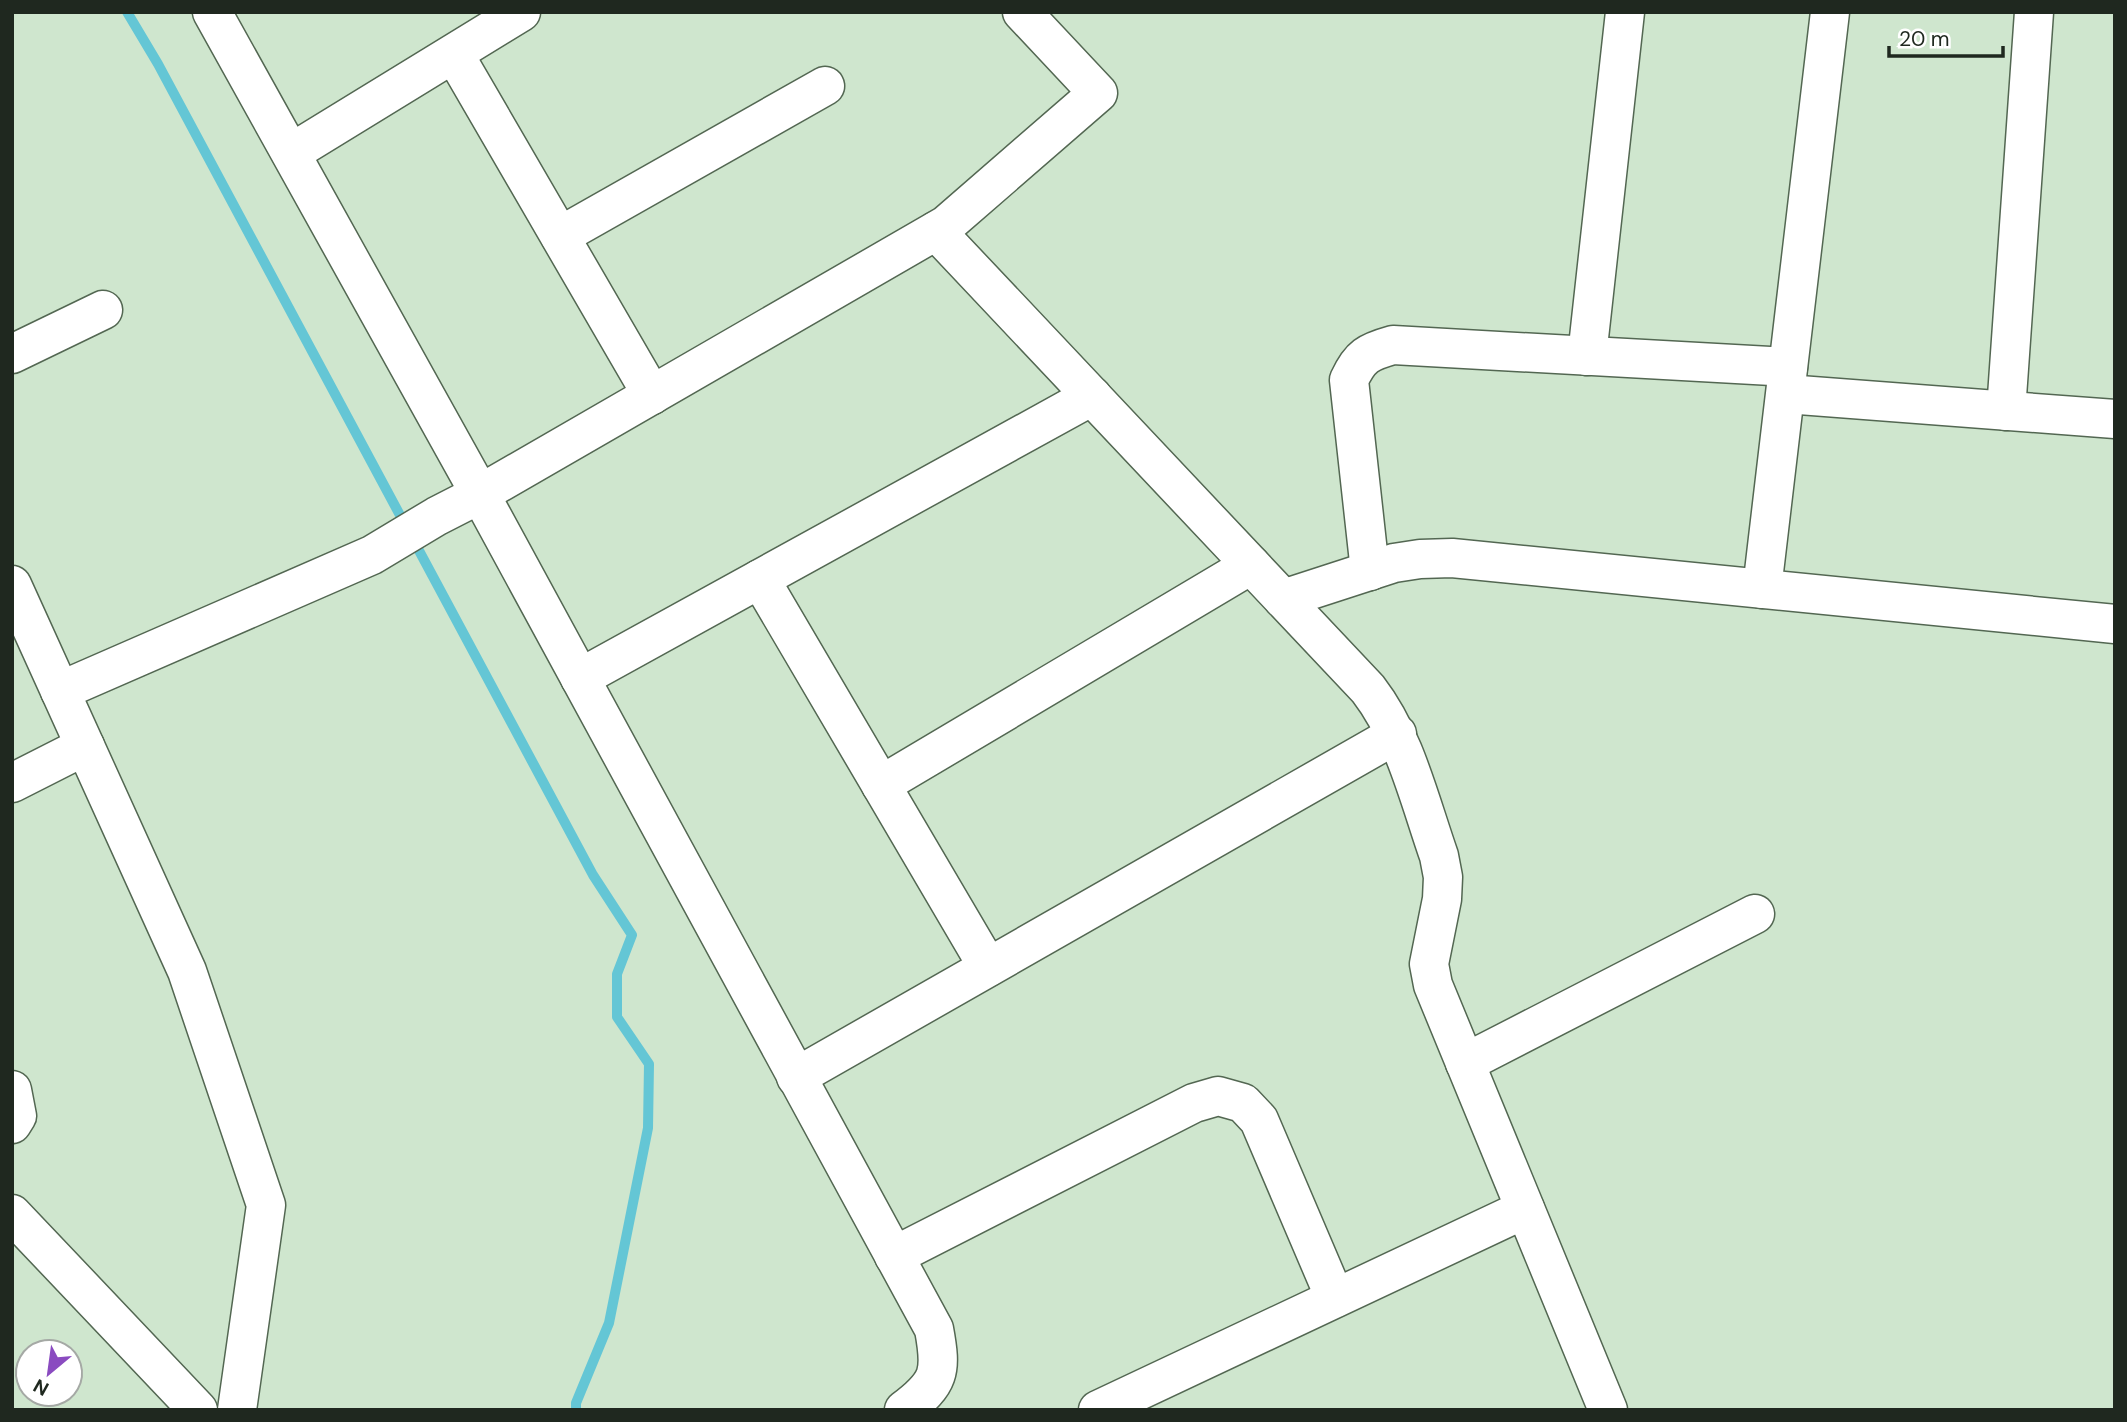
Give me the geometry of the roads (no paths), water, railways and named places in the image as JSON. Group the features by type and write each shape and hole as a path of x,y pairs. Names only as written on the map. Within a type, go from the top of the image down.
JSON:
{"street":[{"path":"212,12 481,494 934,1329 939,1356 935,1380 922,1396 904,1410"},
{"path":"291,153 521,12"},
{"path":"60,691 372,555 946,225 1098,93 1022,12"},
{"path":"1587,356 1625,12"},
{"path":"1762,589 1830,12"},
{"path":"2006,411 2034,12"},
{"path":"454,54 652,395"},
{"path":"560,236 825,86"},
{"path":"936,231 1368,689 1384,710 1397,734 1439,856 1443,877 1442,899 1429,964 1433,985 1608,1410"},
{"path":"12,354 103,310"},
{"path":"1370,571 1349,380 1357,363 1373,351 1393,345 1587,356 1787,380 2006,411 2115,419"},
{"path":"580,678 1092,396"},
{"path":"1283,599 1407,561 1452,558 2115,624"},
{"path":"881,785 1251,565"},
{"path":"760,579 988,967"},
{"path":"12,585 187,971 266,1205 237,1410"},
{"path":"796,1077 1397,734"},
{"path":"12,783 85,746"},
{"path":"1465,1063 1755,914"},
{"path":"12,1090 17,1116 12,1124"},
{"path":"894,1256 1194,1102 1218,1096 1243,1103 1259,1120 1335,1298"},
{"path":"1098,1410 1525,1209"},
{"path":"12,1214 198,1410"}],"waterway":[{"path":"127,12 158,64 593,875 632,935 617,974 617,1017 649,1064 648,1128 609,1323 576,1403 576,1410"}]}
